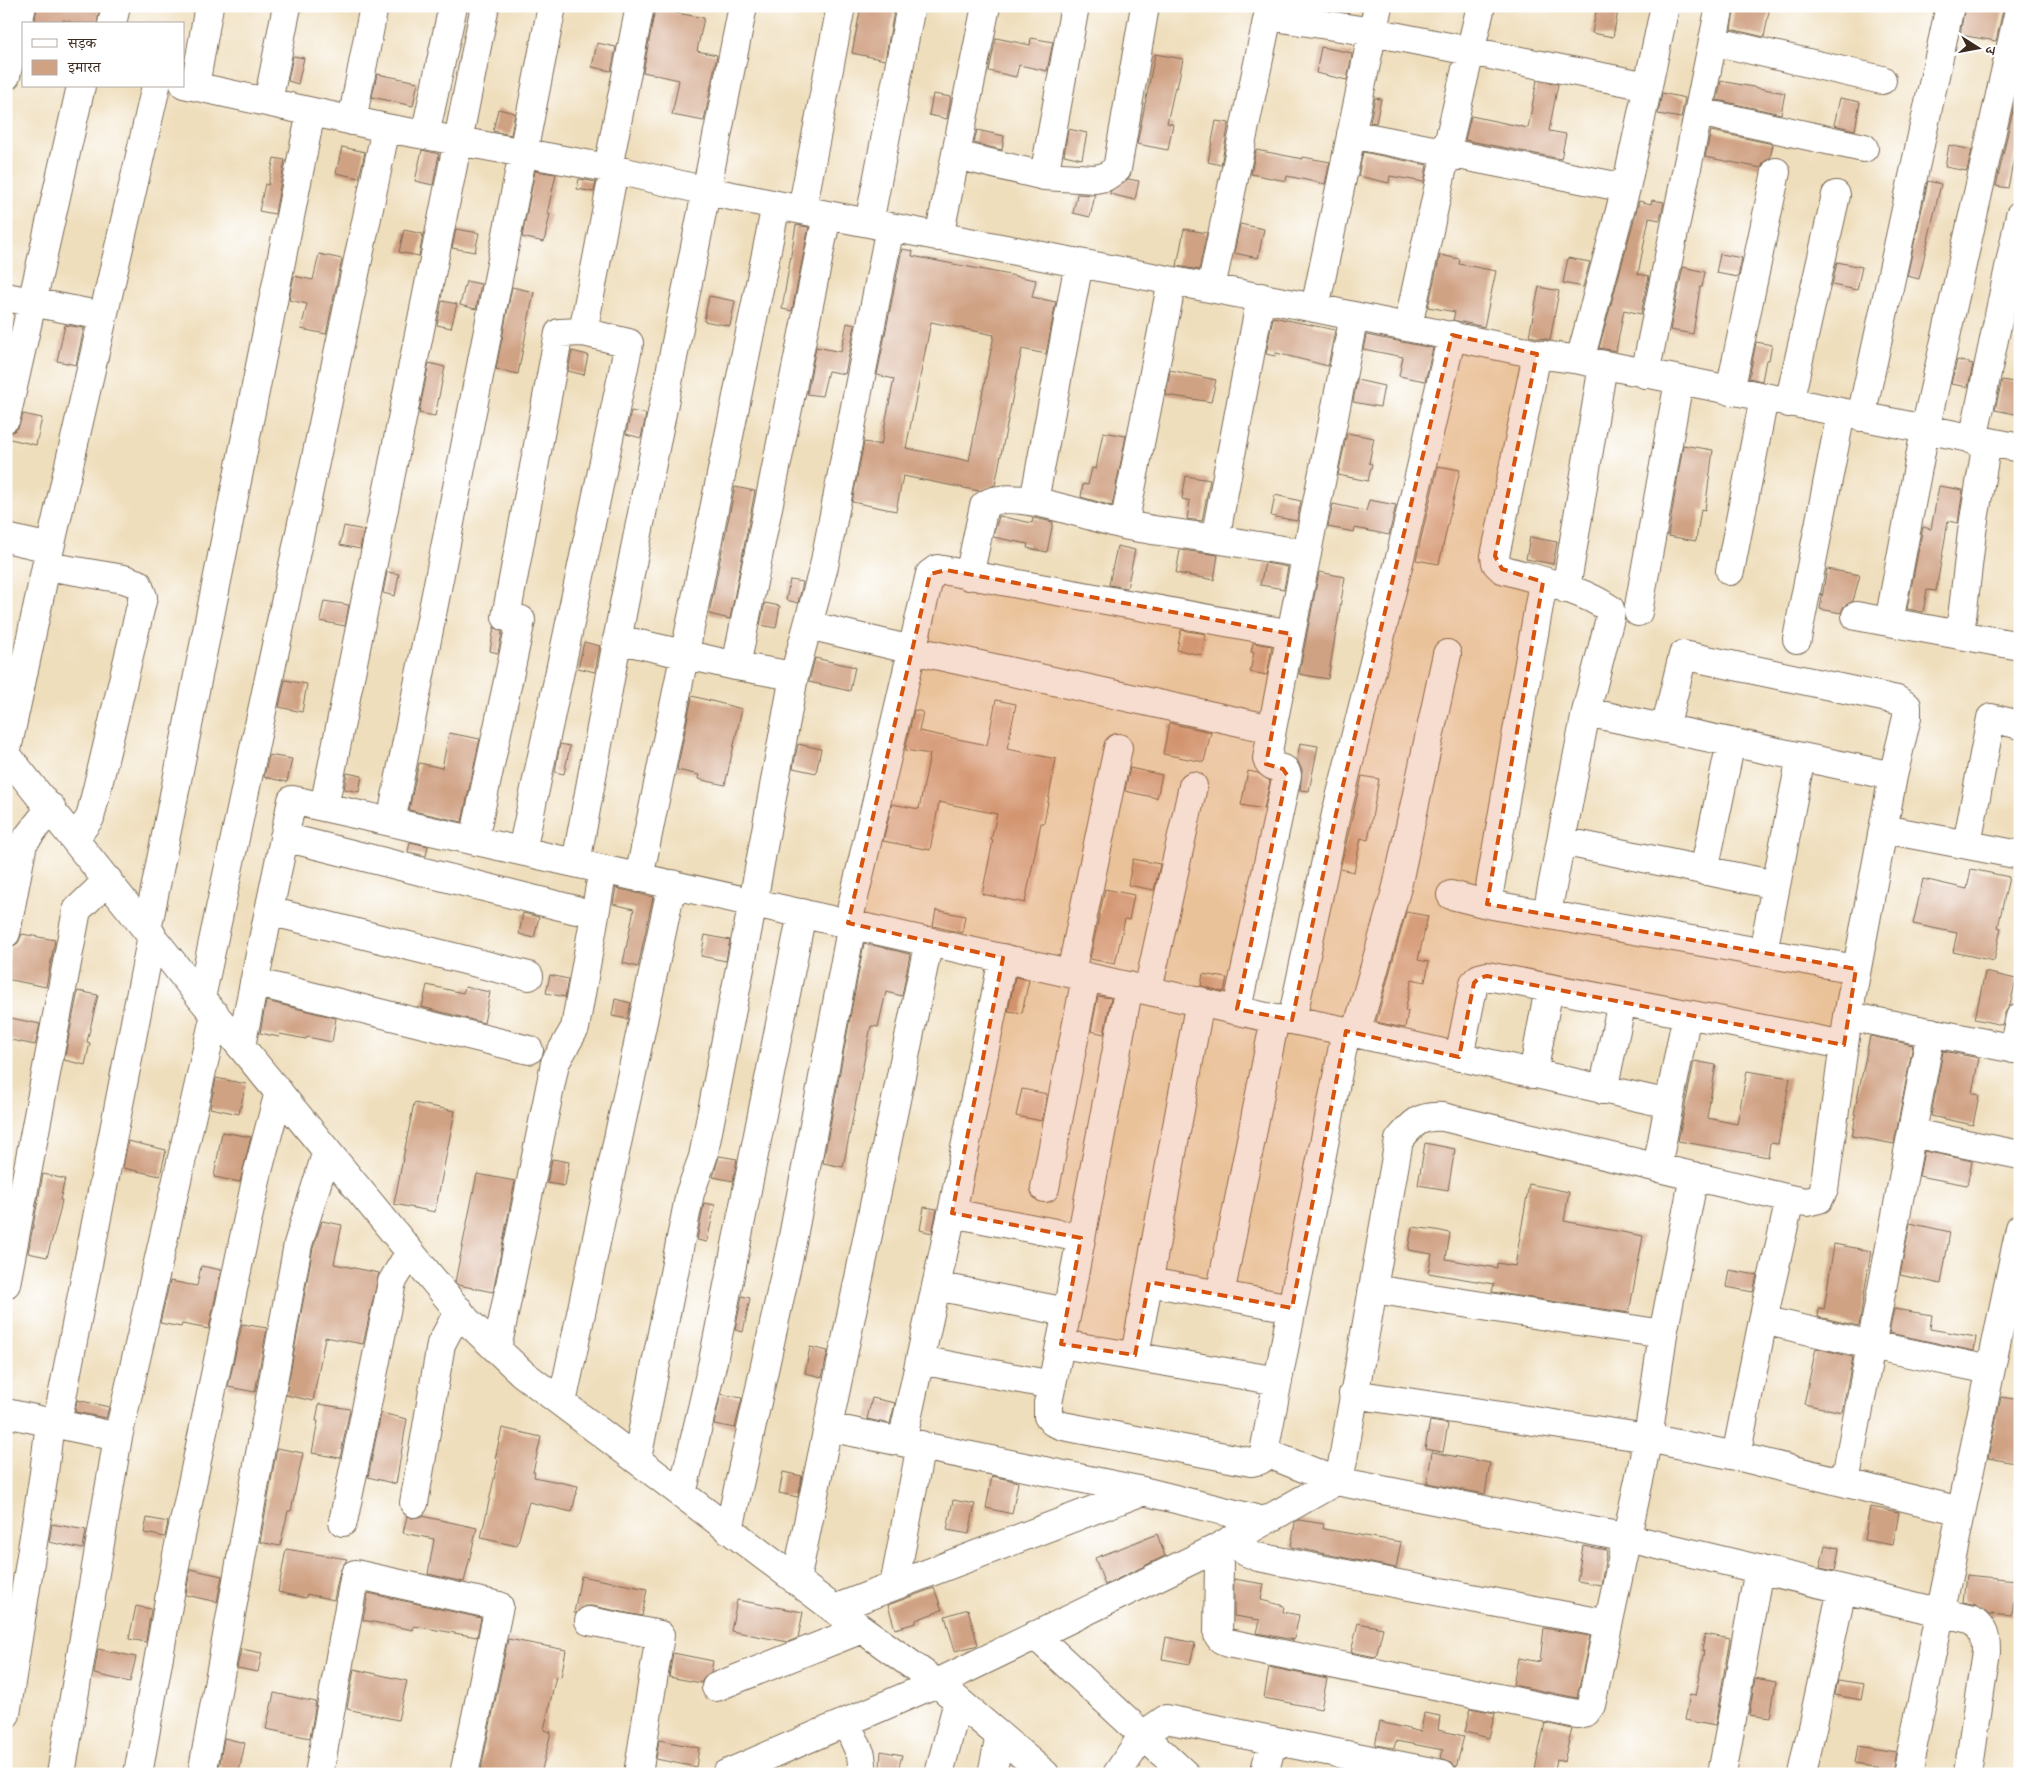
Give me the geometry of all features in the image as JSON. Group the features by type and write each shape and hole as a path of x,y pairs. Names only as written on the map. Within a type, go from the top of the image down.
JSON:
{"street":[{"path":"6,76 22,6"},
{"path":"112,22 116,6"},
{"path":"209,6 189,85 386,128 524,151 706,191 1261,297 1537,354 2020,448"},
{"path":"268,102 288,6"},
{"path":"352,121 374,6"},
{"path":"425,135 453,6"},
{"path":"324,807 485,6"},
{"path":"391,822 552,6"},
{"path":"583,332 640,6"},
{"path":"576,863 617,639 743,6"},
{"path":"736,666 802,210 841,6"},
{"path":"636,1460 690,1193 703,1158 753,902 794,676 824,566 879,225 911,6"},
{"path":"939,236 986,6"},
{"path":"1044,176 1075,6"},
{"path":"956,155 1044,176 1095,179 1105,177 1117,169 1145,6"},
{"path":"1408,326 1481,6"},
{"path":"1487,904 1554,585 1591,363 1665,6"},
{"path":"1646,374 1720,6"},
{"path":"1797,639 1950,6"},
{"path":"1889,622 1925,430 2019,10"},
{"path":"1211,288 1269,11 1375,19 1471,50 1648,86"},
{"path":"1315,308 1375,19"},
{"path":"1713,41 1882,80"},
{"path":"6,418 19,300 80,88"},
{"path":"156,88 48,557 6,754 51,807 208,1006 410,1252 459,1310 497,1349 522,1373 636,1460 796,1581 937,1683 1045,1774"},
{"path":"6,1714 53,1423 311,112"},
{"path":"1699,112 1864,148"},
{"path":"61,1774 118,1437 208,1006 386,128"},
{"path":"1351,134 1626,188"},
{"path":"1730,391 1776,172"},
{"path":"1730,571 1836,195"},
{"path":"639,878 684,654 802,210"},
{"path":"1960,635 1980,441 2020,215"},
{"path":"1034,501 1079,263"},
{"path":"1124,525 1172,281"},
{"path":"1215,539 1261,297"},
{"path":"19,300 103,316"},
{"path":"1237,1009 1287,775 1285,770 1268,764 1267,759 1272,729 1354,316"},
{"path":"474,840 521,620 506,617 559,333 583,332 629,343 522,851"},
{"path":"1220,1295 1284,1020 1399,562 1452,335"},
{"path":"1537,354 1495,556 1496,563 1502,569 1554,585 1603,604 1610,609 1610,618 1586,712 1547,913"},
{"path":"1638,612 1679,381"},
{"path":"969,576 984,506 990,501 997,499 1034,501 1124,525 1307,554"},
{"path":"6,538 48,557 138,584 143,597 90,818 75,838"},
{"path":"729,1530 792,1242 850,924 930,574 937,569 1291,634"},
{"path":"1856,616 2020,646"},
{"path":"808,624 912,650 1272,729"},
{"path":"617,639 736,666 794,676"},
{"path":"1193,786 1138,988 1081,1238 1048,1402 1048,1416 1053,1422 1063,1426 1251,1462 1260,1460 1264,1452 1292,1308 1351,1033 1397,887 1447,654"},
{"path":"726,1774 937,1683 1224,1544 1336,1481 1342,1465 1399,1140 1409,1127 1420,1119 1430,1116 1443,1117 1790,1199 1807,1202 1819,1199 1824,1189 1856,969 1907,718 1907,706 1897,700 1683,655 1665,728"},
{"path":"1586,712 1894,776"},
{"path":"1967,844 1991,718 2020,724"},
{"path":"1704,871 1731,742"},
{"path":"1045,1188 1078,975 1118,748"},
{"path":"1763,952 1801,756"},
{"path":"241,1046 292,800 1669,1104"},
{"path":"6,933 22,842 51,807"},
{"path":"1884,829 2020,855"},
{"path":"284,837 576,910"},
{"path":"1561,841 1776,885"},
{"path":"497,1349 555,1064 575,1028 603,869"},
{"path":"6,1284 77,910 108,880"},
{"path":"562,1403 672,884"},
{"path":"1451,895 1487,904 1547,913 1856,969"},
{"path":"269,911 529,976"},
{"path":"682,1494 713,1361 802,913"},
{"path":"796,1581 929,941"},
{"path":"894,1586 912,1444 920,1360 952,1213 1003,958"},
{"path":"1459,1057 1474,983 1479,978 1487,976 1844,1045"},
{"path":"254,982 529,1050"},
{"path":"1533,1074 1549,988"},
{"path":"1135,1355 1200,1001"},
{"path":"1604,1090 1622,1002"},
{"path":"1657,1168 1687,1014"},
{"path":"1848,1016 2017,1049 2020,1017"},
{"path":"1845,1482 1931,1032"},
{"path":"138,1774 177,1555 258,1170 279,1092"},
{"path":"1912,1133 2020,1155"},
{"path":"202,1774 298,1244 327,1151"},
{"path":"1224,1544 1219,1560 1218,1634 1221,1639 1228,1643 1577,1714 1586,1712 1591,1705 1628,1538 1648,1438 1662,1334 1694,1176"},
{"path":"1736,1456 1763,1320 1790,1199"},
{"path":"952,1213 1081,1238"},
{"path":"1907,1774 2020,1228"},
{"path":"343,1522 392,1282 410,1252"},
{"path":"1149,1282 1292,1308"},
{"path":"936,1286 1067,1312"},
{"path":"1373,1289 1662,1334"},
{"path":"414,1503 442,1344 459,1310"},
{"path":"1763,1320 1871,1346 1990,1370"},
{"path":"1061,1344 1135,1355 1278,1382"},
{"path":"920,1360 1052,1385"},
{"path":"1353,1394 1648,1438 1736,1456 1961,1511"},
{"path":"6,1412 118,1437"},
{"path":"828,1427 1144,1491 1264,1521"},
{"path":"1264,1452 1336,1481 1628,1538 1973,1620 1982,1627 1986,1638 1986,1651 1968,1774"},
{"path":"834,1609 1144,1491"},
{"path":"1224,1544 1258,1557 1608,1624"},
{"path":"1722,1774 1759,1569"},
{"path":"319,1774 355,1574 499,1606 464,1774"},
{"path":"1802,1774 1842,1588"},
{"path":"589,1621 660,1635 638,1774"},
{"path":"716,1687 862,1629"},
{"path":"1035,1635 1185,1774"},
{"path":"939,1774 958,1701"},
{"path":"1117,1774 1143,1735 1166,1719 1442,1774"},
{"path":"846,1722 861,1756 863,1774"},
{"path":"992,1774 1000,1736"},
{"path":"1264,1774 1273,1740"}],"highlighted area":[{"path":"1452,335 1537,354 1495,556 1502,569 1543,582 1487,904 1856,969 1844,1045 1487,976 1479,978 1474,983 1459,1057 1346,1031 1292,1308 1149,1282 1135,1355 1061,1344 1081,1238 952,1213 1003,958 848,923 930,574 946,570 1291,634 1266,764 1283,769 1287,775 1237,1009 1292,1020 1336,814"}],"building":[{"path":"37,6 100,6 97,22 70,22 63,20 62,22 42,22 35,20"},
{"path":"861,6 895,6 885,60 852,53"},
{"path":"1597,6 1619,6 1613,37 1592,33"},
{"path":"1735,6 1770,6 1764,37 1731,29"},
{"path":"1965,6 2004,6 1996,41 1960,35"},
{"path":"655,9 704,18 697,51 717,55 704,121 672,115 679,80 643,72"},
{"path":"996,38 1030,45 1031,38 1053,42 1047,71 1019,65 1016,77 989,71"},
{"path":"597,43 616,47 611,71 592,67"},
{"path":"1321,47 1352,53 1347,80 1316,73"},
{"path":"1155,54 1183,59 1167,123 1173,124 1168,150 1137,144"},
{"path":"293,56 304,58 298,84 288,81"},
{"path":"377,74 418,82 413,106 372,97"},
{"path":"1537,80 1558,84 1549,131 1566,134 1561,159 1465,140 1471,116 1528,128"},
{"path":"1721,81 1785,93 1781,114 1717,100"},
{"path":"2019,83 2020,153 2015,152 2008,188 1996,186"},
{"path":"1662,93 1685,98 1681,118 1658,114"},
{"path":"933,94 951,97 947,119 929,115"},
{"path":"1375,98 1381,99 1376,123 1370,122"},
{"path":"1840,98 1860,102 1855,130 1834,125"},
{"path":"498,109 515,113 511,135 493,131"},
{"path":"1216,121 1229,123 1221,165 1208,162"},
{"path":"1068,129 1087,133 1082,159 1064,155"},
{"path":"977,130 1004,136 1002,150 974,143"},
{"path":"1711,131 1773,144 1770,158 1764,162 1761,168 1705,157"},
{"path":"1949,145 1972,150 1967,171 1945,167"},
{"path":"342,147 365,152 359,178 336,173"},
{"path":"422,150 439,154 433,185 415,181"},
{"path":"1256,150 1330,162 1325,184 1287,176 1286,181 1251,174"},
{"path":"1363,152 1427,165 1424,182 1390,176 1389,183 1358,176"},
{"path":"274,158 285,160 275,214 259,211 265,184 268,185"},
{"path":"535,171 556,174 547,214 550,214 544,242 522,237"},
{"path":"579,179 596,182 594,192 577,189"},
{"path":"1128,179 1139,181 1135,200 1110,194 1110,191"},
{"path":"1928,181 1941,184 1919,279 1907,276"},
{"path":"1077,194 1095,195 1090,217 1073,213"},
{"path":"1652,200 1664,202 1660,220 1649,218 1638,274 1649,276 1641,314 1624,310 1616,351 1599,348 1639,201 1651,204"},
{"path":"1240,224 1264,229 1258,258 1234,253"},
{"path":"796,225 809,227 792,311 782,309"},
{"path":"456,229 479,233 475,252 452,248"},
{"path":"1184,229 1207,233 1199,270 1177,266"},
{"path":"404,230 423,234 419,256 399,252"},
{"path":"902,249 913,251 912,256 1036,280 1032,297 1056,302 1046,354 1022,349 995,485 979,491 903,476 896,511 852,502 864,442 881,445 894,379 877,375","holes":["931,322 994,335 969,461 906,448"]},
{"path":"319,254 342,259 326,334 301,329 307,304 289,300 294,276 313,280"},
{"path":"1720,254 1742,258 1738,277 1716,273"},
{"path":"1440,255 1460,259 1459,264 1496,271 1484,327 1453,320 1455,312 1428,307"},
{"path":"1568,258 1590,262 1583,287 1563,283"},
{"path":"1837,262 1862,267 1857,290 1832,285"},
{"path":"1683,267 1705,272 1702,287 1700,287 1693,334 1670,330"},
{"path":"466,281 481,284 476,309 460,305"},
{"path":"512,287 534,292 518,374 496,369"},
{"path":"1539,287 1559,291 1550,340 1529,336"},
{"path":"709,296 735,301 730,326 704,321"},
{"path":"442,301 457,304 451,328 437,325"},
{"path":"1273,317 1335,330 1328,366 1276,353 1275,356 1266,354"},
{"path":"847,323 855,325 845,374 828,371 822,396 807,394 816,347 841,352"},
{"path":"65,325 84,328 76,365 57,361"},
{"path":"1366,335 1433,348 1425,381 1399,376 1403,357 1363,349"},
{"path":"1756,342 1772,345 1769,360 1766,360 1762,381 1749,378"},
{"path":"572,351 588,355 584,375 568,371"},
{"path":"1957,360 1973,364 1968,387 1951,384"},
{"path":"429,363 445,367 435,416 419,413"},
{"path":"1170,370 1216,380 1211,402 1166,395"},
{"path":"1357,380 1384,386 1380,407 1353,402"},
{"path":"2002,380 2020,383 2020,415 1995,410"},
{"path":"631,411 646,414 641,438 626,434"},
{"path":"23,414 42,418 36,445 6,438 6,433 11,433 18,428"},
{"path":"1103,432 1126,436 1112,506 1081,497 1083,484 1088,485 1092,468 1096,469"},
{"path":"1347,433 1374,438 1369,463 1372,464 1368,481 1338,475"},
{"path":"1683,445 1713,450 1705,510 1701,509 1696,541 1668,536"},
{"path":"1438,466 1460,470 1439,564 1416,560"},
{"path":"1186,476 1210,480 1202,521 1187,519 1190,501 1182,499"},
{"path":"1939,486 1963,490 1958,523 1948,521 1936,591 1927,590 1923,612 1907,609 1923,527 1931,529"},
{"path":"735,487 755,491 730,619 709,614"},
{"path":"1275,495 1301,501 1297,521 1271,516"},
{"path":"1369,500 1396,505 1389,535 1355,528 1354,532 1328,527 1333,504 1366,511"},
{"path":"999,516 1032,523 1033,518 1053,522 1047,552 1027,548 1028,544 993,537"},
{"path":"344,526 364,530 360,549 340,545"},
{"path":"1530,537 1557,542 1553,564 1526,559"},
{"path":"1117,546 1135,550 1127,588 1109,585"},
{"path":"1180,550 1218,555 1214,580 1176,573"},
{"path":"1265,563 1288,567 1284,589 1260,585"},
{"path":"1827,569 1860,575 1853,601 1844,606 1841,613 1820,609"},
{"path":"387,572 399,574 395,596 383,593"},
{"path":"1319,572 1345,577 1328,679 1299,674"},
{"path":"790,580 803,582 798,603 786,600"},
{"path":"324,601 349,605 345,626 320,621"},
{"path":"765,603 780,606 776,628 760,625"},
{"path":"494,627 502,632 498,653 490,651"},
{"path":"1181,630 1206,634 1202,655 1177,650"},
{"path":"584,642 600,646 595,672 578,668"},
{"path":"1253,643 1272,646 1267,675 1250,672 1254,652 1251,652"},
{"path":"815,658 855,667 850,691 809,682"},
{"path":"285,680 307,684 302,712 279,707"},
{"path":"692,696 742,709 725,785 698,779 699,775 677,770"},
{"path":"996,700 1016,704 1007,749 1056,759 1044,823 1041,823 1025,903 982,894 997,814 939,802 930,850 883,841 892,804 919,809 930,754 905,750 914,710 923,712 919,731 987,745"},
{"path":"1169,723 1211,732 1204,762 1163,754"},
{"path":"449,733 480,739 462,822 409,810 419,763 442,768"},
{"path":"1300,743 1318,746 1309,791 1300,790 1302,770 1297,760"},
{"path":"560,744 570,746 564,774 555,772"},
{"path":"798,744 821,749 816,773 793,768"},
{"path":"269,755 292,759 287,782 264,777"},
{"path":"1130,768 1162,775 1157,798 1125,791"},
{"path":"1248,771 1258,773 1270,781 1264,809 1241,805"},
{"path":"347,773 362,776 359,792 344,789"},
{"path":"1362,776 1379,779 1368,840 1361,838 1354,872 1340,869"},
{"path":"410,842 428,846 426,856 408,852"},
{"path":"1133,859 1160,864 1154,890 1128,885"},
{"path":"1971,869 2009,877 1998,927 2001,928 1994,961 1953,952 1957,933 1913,924 1923,879 1967,889"},
{"path":"616,888 653,897 638,967 623,963 634,909 613,904"},
{"path":"1105,889 1134,895 1129,920 1125,919 1115,964 1090,959"},
{"path":"936,910 965,916 962,933 933,926"},
{"path":"1406,912 1428,916 1418,960 1429,962 1425,982 1412,979 1405,1011 1408,1011 1405,1028 1376,1022"},
{"path":"523,913 539,917 534,938 519,934"},
{"path":"22,934 55,940 46,987 6,979 10,948 18,943"},
{"path":"705,935 730,940 726,961 701,956"},
{"path":"864,943 910,954 902,996 886,992 878,1027 871,1026 843,1167 823,1163"},
{"path":"1985,972 2016,979 2010,1005 2005,1013 2002,1025 1975,1019"},
{"path":"1203,974 1227,978 1224,992 1201,986"},
{"path":"550,975 568,979 565,997 546,993"},
{"path":"1015,977 1029,980 1022,1013 1008,1011"},
{"path":"427,985 463,993 465,987 490,992 484,1023 422,1007"},
{"path":"78,991 98,995 87,1042 90,1043 85,1065 64,1060"},
{"path":"1098,996 1111,998 1104,1034 1091,1031"},
{"path":"615,999 631,1003 627,1019 612,1016"},
{"path":"266,1001 336,1018 332,1042 307,1037 306,1039 280,1034 279,1037 260,1033"},
{"path":"6,1017 40,1024 35,1045 6,1039"},
{"path":"1870,1036 1913,1045 1894,1144 1852,1136 1856,1115 1854,1114"},
{"path":"1943,1051 1979,1058 1972,1093 1979,1095 1973,1125 1931,1116"},
{"path":"1694,1061 1716,1065 1707,1118 1737,1124 1747,1071 1790,1078 1778,1144 1770,1143 1768,1157 1678,1141"},
{"path":"216,1078 246,1084 239,1114 210,1108"},
{"path":"1022,1089 1047,1094 1042,1121 1016,1116"},
{"path":"414,1103 455,1111 435,1212 394,1204"},
{"path":"222,1132 251,1137 240,1182 214,1177"},
{"path":"128,1141 166,1150 160,1176 123,1168"},
{"path":"1425,1143 1455,1149 1448,1190 1418,1185"},
{"path":"1924,1151 1972,1161 1967,1185 1919,1176"},
{"path":"719,1156 737,1159 733,1181 713,1177"},
{"path":"552,1159 569,1162 565,1186 547,1183"},
{"path":"43,1174 65,1179 59,1215 47,1257 28,1253"},
{"path":"477,1174 515,1181 493,1292 458,1285 455,1282"},
{"path":"1529,1184 1569,1192 1564,1221 1643,1236 1629,1313 1492,1292 1494,1284 1428,1273 1432,1254 1408,1250 1412,1227 1436,1230 1450,1233 1446,1259 1497,1268 1497,1263 1515,1266"},
{"path":"704,1203 715,1205 707,1242 697,1240"},
{"path":"924,1207 937,1209 932,1233 920,1230"},
{"path":"322,1221 342,1225 334,1264 379,1273 363,1344 325,1337 313,1401 286,1395 313,1248"},
{"path":"1910,1223 1950,1232 1941,1284 1900,1275"},
{"path":"1834,1244 1871,1251 1859,1326 1818,1317 1819,1309 1824,1310"},
{"path":"201,1266 221,1270 209,1329 182,1324 181,1327 160,1323 170,1281 197,1286"},
{"path":"1729,1270 1757,1275 1753,1292 1726,1287"},
{"path":"742,1296 750,1298 743,1332 735,1330"},
{"path":"1894,1309 1932,1315 1930,1329 1976,1337 1974,1351 1889,1333"},
{"path":"242,1324 267,1328 255,1392 228,1387"},
{"path":"810,1347 828,1351 822,1377 805,1373"},
{"path":"1816,1348 1853,1357 1842,1412 1804,1404"},
{"path":"721,1394 742,1398 735,1428 714,1424"},
{"path":"2001,1397 2020,1400 2020,1464 1988,1458"},
{"path":"872,1398 895,1403 890,1424 867,1419"},
{"path":"77,1400 109,1407 106,1418 75,1412"},
{"path":"319,1404 350,1409 340,1458 312,1453"},
{"path":"381,1413 407,1419 396,1484 368,1477"},
{"path":"1430,1421 1448,1424 1443,1452 1425,1449"},
{"path":"502,1428 541,1437 533,1472 535,1472 534,1477 578,1486 572,1512 529,1502 517,1546 481,1538 498,1460 495,1459"},
{"path":"277,1448 303,1453 291,1511 288,1511 280,1546 260,1542"},
{"path":"1432,1452 1490,1463 1485,1494 1427,1483"},
{"path":"783,1472 802,1476 798,1497 779,1493"},
{"path":"992,1476 1018,1482 1012,1514 986,1508"},
{"path":"953,1500 975,1504 969,1534 947,1530"},
{"path":"1870,1507 1899,1512 1893,1545 1864,1540"},
{"path":"407,1516 412,1518 422,1516 477,1528 464,1582 428,1574 434,1539 403,1533"},
{"path":"147,1518 168,1522 165,1537 144,1533"},
{"path":"1299,1520 1324,1524 1323,1529 1401,1542 1396,1568 1291,1547 1295,1522"},
{"path":"52,1524 86,1530 83,1549 49,1542"},
{"path":"1157,1534 1165,1556 1105,1585 1095,1558"},
{"path":"1825,1545 1839,1548 1835,1571 1820,1568"},
{"path":"1583,1546 1607,1550 1601,1585 1577,1581"},
{"path":"286,1549 347,1559 340,1571 334,1600 307,1594 306,1598 278,1592"},
{"path":"190,1569 222,1576 217,1602 186,1595"},
{"path":"1966,1575 2016,1580 2012,1616 1989,1614 1977,1605 1963,1602"},
{"path":"581,1576 647,1589 642,1616 592,1606 584,1606 574,1613"},
{"path":"1234,1579 1264,1584 1261,1600 1284,1606 1283,1612 1299,1615 1294,1640 1257,1633 1260,1620 1234,1616"},
{"path":"934,1588 942,1610 916,1620 916,1623 895,1629 888,1605"},
{"path":"368,1593 481,1618 477,1637 414,1626 413,1630 363,1620"},
{"path":"737,1600 803,1612 798,1638 788,1642 731,1631"},
{"path":"136,1606 151,1609 146,1642 129,1639"},
{"path":"968,1609 978,1645 955,1651 945,1616"},
{"path":"1358,1623 1383,1628 1376,1657 1351,1652"},
{"path":"1544,1628 1590,1636 1577,1698 1513,1685 1518,1658 1540,1662"},
{"path":"1705,1634 1730,1639 1715,1726 1685,1720 1690,1695 1695,1696 1704,1651 1702,1651"},
{"path":"1166,1637 1195,1643 1190,1664 1162,1659"},
{"path":"508,1639 566,1650 561,1677 556,1676 544,1730 551,1732 541,1774 480,1774"},
{"path":"98,1649 136,1657 130,1682 94,1674"},
{"path":"241,1649 262,1653 258,1672 237,1668"},
{"path":"673,1653 713,1661 711,1672 704,1677 701,1683 669,1677"},
{"path":"1269,1667 1327,1679 1321,1709 1264,1698"},
{"path":"354,1669 407,1681 398,1720 347,1709"},
{"path":"1755,1678 1776,1682 1770,1718 1749,1715"},
{"path":"1838,1680 1864,1684 1861,1700 1835,1695"},
{"path":"274,1693 316,1702 310,1738 266,1729"},
{"path":"1471,1708 1495,1713 1489,1738 1465,1732"},
{"path":"1424,1713 1440,1716 1438,1730 1464,1736 1456,1768 1452,1762 1441,1758 1443,1750 1396,1741 1394,1748 1375,1745 1380,1722 1421,1732"},
{"path":"1545,1723 1572,1729 1564,1761 1557,1759 1554,1774 1534,1774"},
{"path":"224,1738 245,1743 239,1772 219,1768"},
{"path":"659,1740 699,1748 696,1767 656,1759"},
{"path":"1858,1746 1896,1752 1892,1770 1855,1764"},
{"path":"881,1751 902,1755 898,1771 880,1767"}]}
